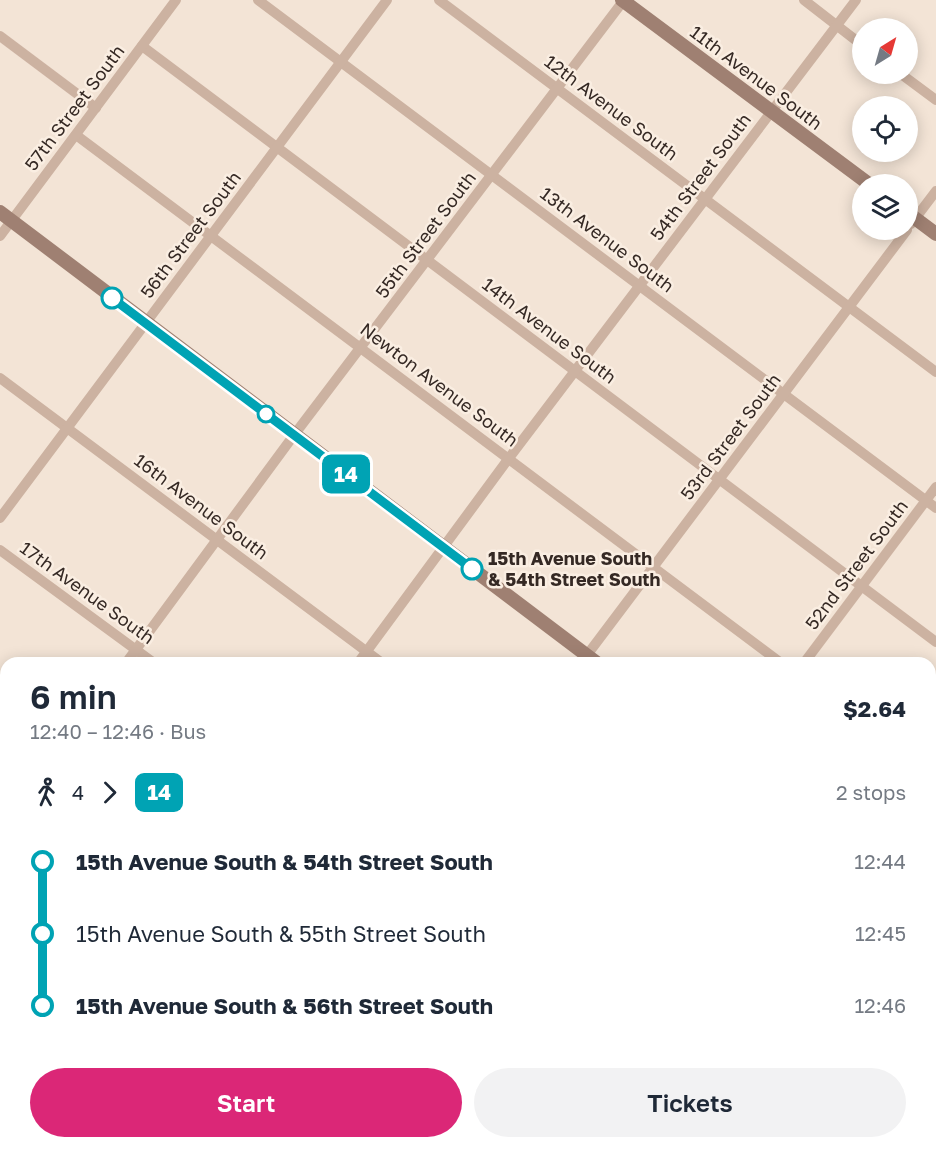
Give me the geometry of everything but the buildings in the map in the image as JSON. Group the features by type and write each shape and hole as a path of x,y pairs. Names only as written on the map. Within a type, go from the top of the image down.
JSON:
{"street":[{"name":"57th Street South","path":"0,236 6,217 76,135 176,0"},
{"name":"13th Avenue South","path":"258,0 936,508"},
{"name":"56th Street South","path":"0,518 387,0"},
{"name":"12th Avenue South","path":"439,0 936,372"},
{"name":"55th Street South","path":"131,657 294,435 623,0"},
{"name":"11th Avenue South","path":"623,0 855,174"},
{"path":"804,0 852,37"},
{"name":"54th Street South","path":"363,657 442,547 856,0"},
{"path":"0,36 96,108"},
{"name":"14th Avenue South","path":"142,46 936,642"},
{"path":"914,84 936,100"},
{"name":"Newton Avenue South","path":"76,135 773,657"},
{"name":"53rd Street South","path":"918,211 936,190"},
{"path":"6,217 585,657"},
{"path":"918,226 936,234"},
{"name":"53rd Street South","path":"591,657 654,567 721,480 896,240"},
{"name":"16th Avenue South","path":"0,378 374,657"},
{"name":"52nd Street South","path":"809,657 936,487"},
{"name":"17th Avenue South","path":"0,550 146,657"}],"bus line":[{"name":"14","path":"112,298 472,569"}],"place":[{"name":"15th Avenue South & 54th Street South","path":"472,569"}]}
